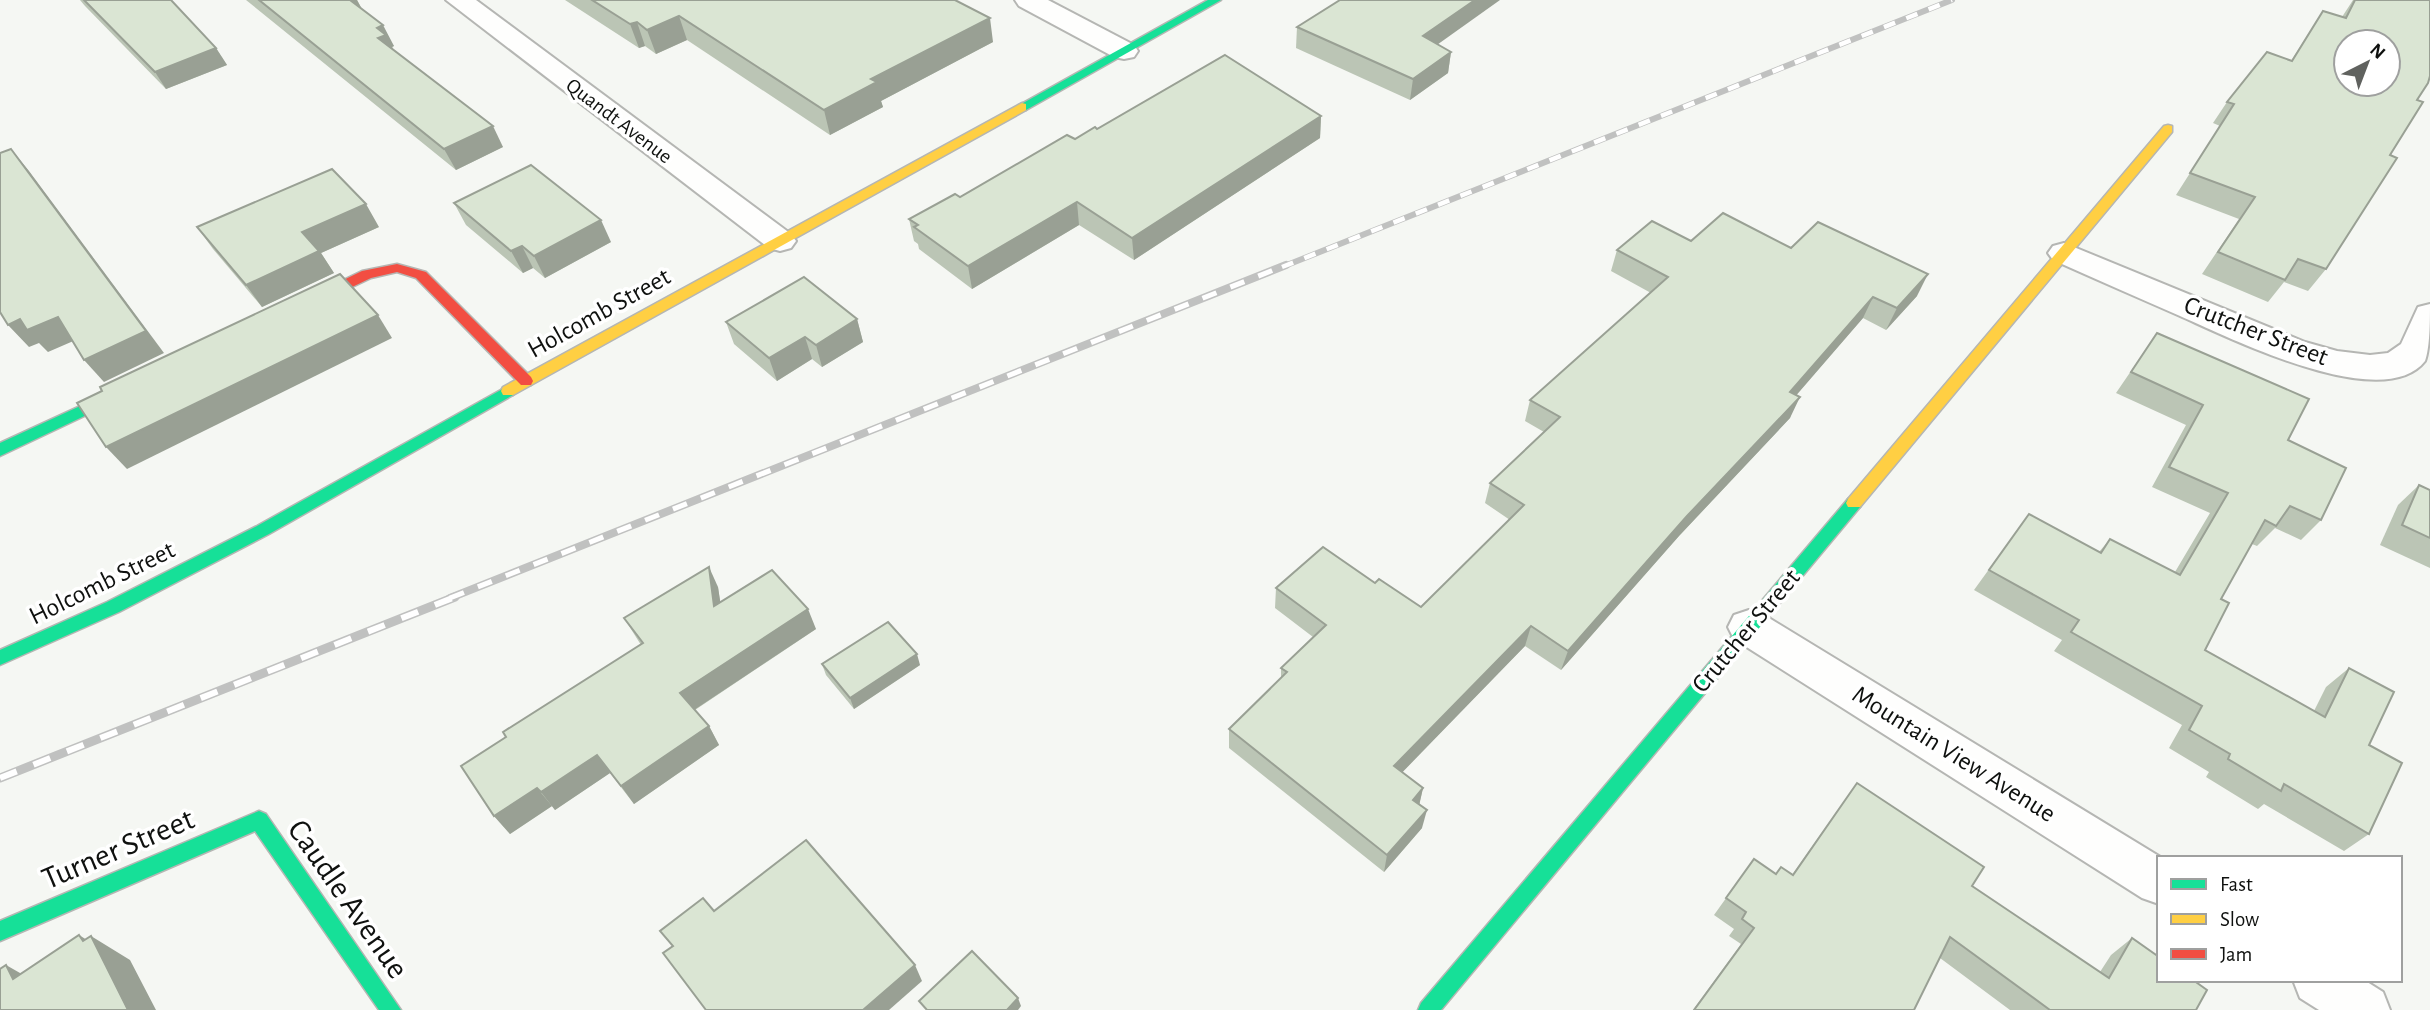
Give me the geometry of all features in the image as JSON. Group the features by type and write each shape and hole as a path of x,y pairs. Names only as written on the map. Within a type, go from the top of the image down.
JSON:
{"street":[{"name":"Quandt Avenue","path":"458,0 780,241"},
{"path":"1028,0 1124,51"},
{"name":"Holcomb Street","path":"0,658 113,607 263,530 526,381 1216,0"},
{"name":"Crutcher Street","path":"1428,1010 2168,129"},
{"name":"Crutcher Street","path":"2064,253 2293,351 2331,362 2366,367 2395,365 2412,354 2430,315"},
{"path":"281,315 367,274 397,268 421,275 526,381"},
{"path":"0,450 147,379"},
{"name":"Mountain View Avenue","path":"1749,627 2157,880"},
{"name":"Turner Street","path":"0,931 259,820"},
{"name":"Caudle Avenue","path":"259,820 391,1010"},
{"path":"2321,982 2365,1010"}],"building":[{"path":"84,0 171,0 216,48 155,72"},
{"path":"259,0 350,0 383,25 377,28 386,35 378,38 493,126 444,149"},
{"path":"592,0 955,0 990,18 871,79 877,82 824,110 679,16 647,30 637,22 630,24"},
{"path":"1340,0 1475,0 1423,36 1451,52 1413,79 1297,27"},
{"path":"2355,0 2430,0 2430,76 2417,100 2423,102 2390,155 2397,158 2326,269 2298,259 2285,280 2218,252 2255,197 2190,173 2234,104 2227,102 2267,52 2292,61 2323,11 2346,18"},
{"path":"1225,55 1321,116 1132,238 1077,202 968,266 914,227 918,225 909,219 955,194 960,197 1067,135 1075,139 1095,127 1097,129"},
{"path":"11,149 146,331 84,360 58,317 27,330 20,319 8,325 0,312 0,153"},
{"path":"531,165 601,220 534,256 522,246 511,251 454,203"},
{"path":"332,169 366,204 302,232 319,251 246,285 197,227"},
{"path":"1723,213 1791,248 1818,222 1928,274 1897,308 1873,297 1790,392 1800,397 1687,516 1568,651 1531,626 1394,766 1423,788 1413,800 1427,810 1387,855 1229,729 1287,672 1281,668 1326,625 1276,588 1323,547 1375,583 1379,579 1421,607 1524,505 1490,483 1560,417 1530,400 1668,277 1617,250 1652,221 1691,241"},
{"path":"340,274 378,315 106,447 77,403 102,391 100,387"},
{"path":"804,277 857,319 816,345 805,337 769,358 726,322"},
{"path":"2157,333 2309,399 2288,440 2346,468 2321,520 2290,506 2276,526 2265,520 2221,599 2229,603 2205,650 2325,717 2349,668 2394,692 2369,745 2402,763 2369,834 2284,784 2281,791 2228,759 2230,754 2189,730 2202,706 2071,632 2079,620 1989,570 2029,514 2101,553 2110,539 2180,575 2228,493 2169,467 2203,405 2131,372"},
{"path":"2419,485 2430,490 2430,538 2402,525"},
{"path":"709,567 714,606 772,570 808,609 680,693 709,726 621,786 597,755 541,792 537,788 494,816 461,766 506,737 503,732 643,643 624,618"},
{"path":"888,622 917,654 850,698 822,664"},
{"path":"1857,783 1984,867 1972,886 2109,978 2132,938 2157,956 2157,982 2196,982 2207,990 2196,1010 2050,1010 1950,937 1914,1010 1694,1010 1754,928 1742,919 1746,912 1726,898 1754,859 1776,874 1781,867 1793,875"},
{"path":"806,840 915,965 863,1010 706,1010 663,953 673,946 660,931 703,898 714,911"},
{"path":"79,935 83,941 91,936 128,1010 0,1010 0,969 6,965 13,979"},
{"path":"972,951 1018,998 1007,1010 927,1010 919,1001"}],"railway":[{"path":"1282,267 1952,0"},
{"path":"450,598 1286,265"},
{"path":"0,778 455,597"}],"traffic: fast":[{"path":"1022,107 1216,0"},
{"path":"0,450 130,388"},
{"path":"0,658 113,607 263,530 508,391"},
{"path":"1428,1010 1854,503"},
{"path":"0,931 259,820 391,1010"}],"traffic: slow":[{"path":"508,391 1022,107"},
{"path":"1854,503 2168,129"}],"traffic: jam":[{"path":"301,306 367,274 397,268 421,275 526,381"}]}
